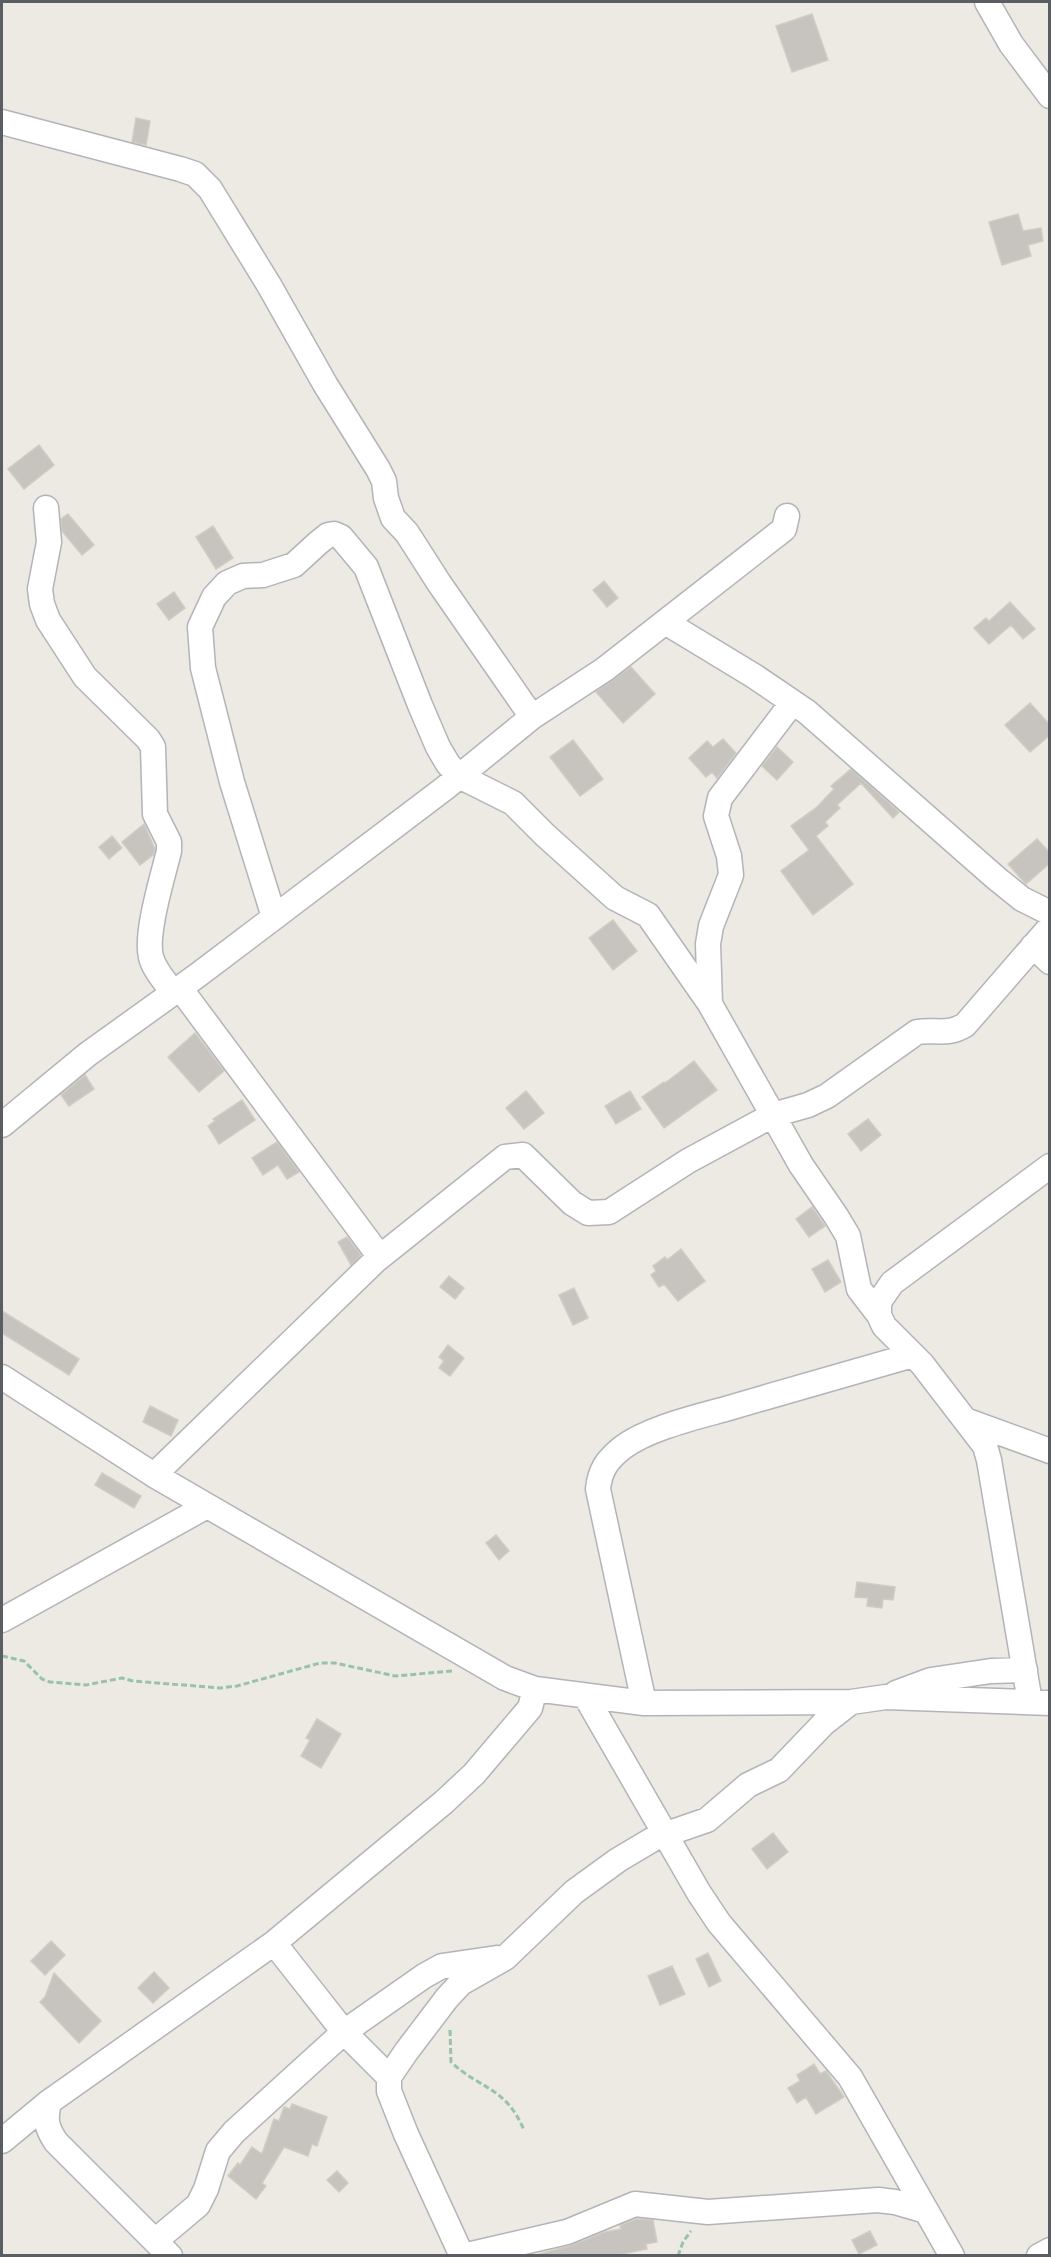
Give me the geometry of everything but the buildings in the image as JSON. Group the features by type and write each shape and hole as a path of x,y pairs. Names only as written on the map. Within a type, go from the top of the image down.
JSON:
{"street":[{"path":"987,2 1011,44 1050,96"},
{"path":"2,122 180,169 195,174 210,189 378,469 384,481 386,498 393,518 406,533 532,717"},
{"path":"46,508 49,542 40,589 42,604 48,620 85,677 148,739 153,747 154,814 169,842 169,851 152,926 150,956 157,970 177,990 380,1257"},
{"path":"2,1125 88,1054 274,917 459,776 532,717 605,669 784,529 787,516"},
{"path":"2,1377 154,1475 506,1678 535,1689 644,1703 851,1702 886,1697 1040,1703 1025,1670 985,1446 912,1355 884,1326 879,1315 859,1289 848,1236 801,1165 710,1004 648,915 615,898 513,803 459,776 448,764 438,747 366,567 341,537 334,534 328,535 294,565 278,572 243,576 227,583 214,597 200,627 203,668 232,782 274,917"},
{"path":"665,621 807,712 1022,899 1050,913"},
{"path":"710,1004 708,944 711,926 731,875 729,856 716,816 720,798 792,703"},
{"path":"154,1475 380,1257 505,1157 523,1155 572,1203 588,1213 609,1212 688,1161 773,1115 808,1105 827,1096 917,1032 930,1030 947,1033 964,1025 1041,954 1050,927"},
{"path":"879,1315 879,1302 892,1283 1050,1166"},
{"path":"644,1703 598,1489 600,1474 607,1461 623,1447 640,1437 691,1419 912,1355"},
{"path":"965,1420 1050,1451"},
{"path":"2,1620 207,1506"},
{"path":"886,1697 931,1680 991,1671 1025,1670"},
{"path":"2,2141 49,2102 274,1943 444,1802 474,1774 530,1708 535,1689"},
{"path":"586,1697 699,1893 719,1923 850,2077 952,2256"},
{"path":"851,1702 824,1723 779,1770 739,1791 718,1813 707,1820 666,1834 618,1860 574,1892 505,1958 461,1983 441,2006 389,2077 389,2091 406,2134 463,2256 567,2232 635,2204 708,2212 878,2200 895,2202 926,2211"},
{"path":"274,1943 344,2031 389,2077"},
{"path":"49,2102 45,2121 56,2142 163,2248 198,2205 206,2189 218,2151 234,2132 344,2031 442,1966 505,1958"},
{"path":"1039,2256 1050,2250"}],"path":[{"path":"2,1656 24,1661 42,1679 50,1682 86,1684 122,1678 133,1682 167,1682 203,1688 237,1686 320,1663 335,1663 395,1676 451,1672 479,1662"},
{"path":"441,2006 449,2026 451,2062 501,2095 510,2104 524,2130"},
{"path":"678,2256 687,2235 708,2212"}]}
